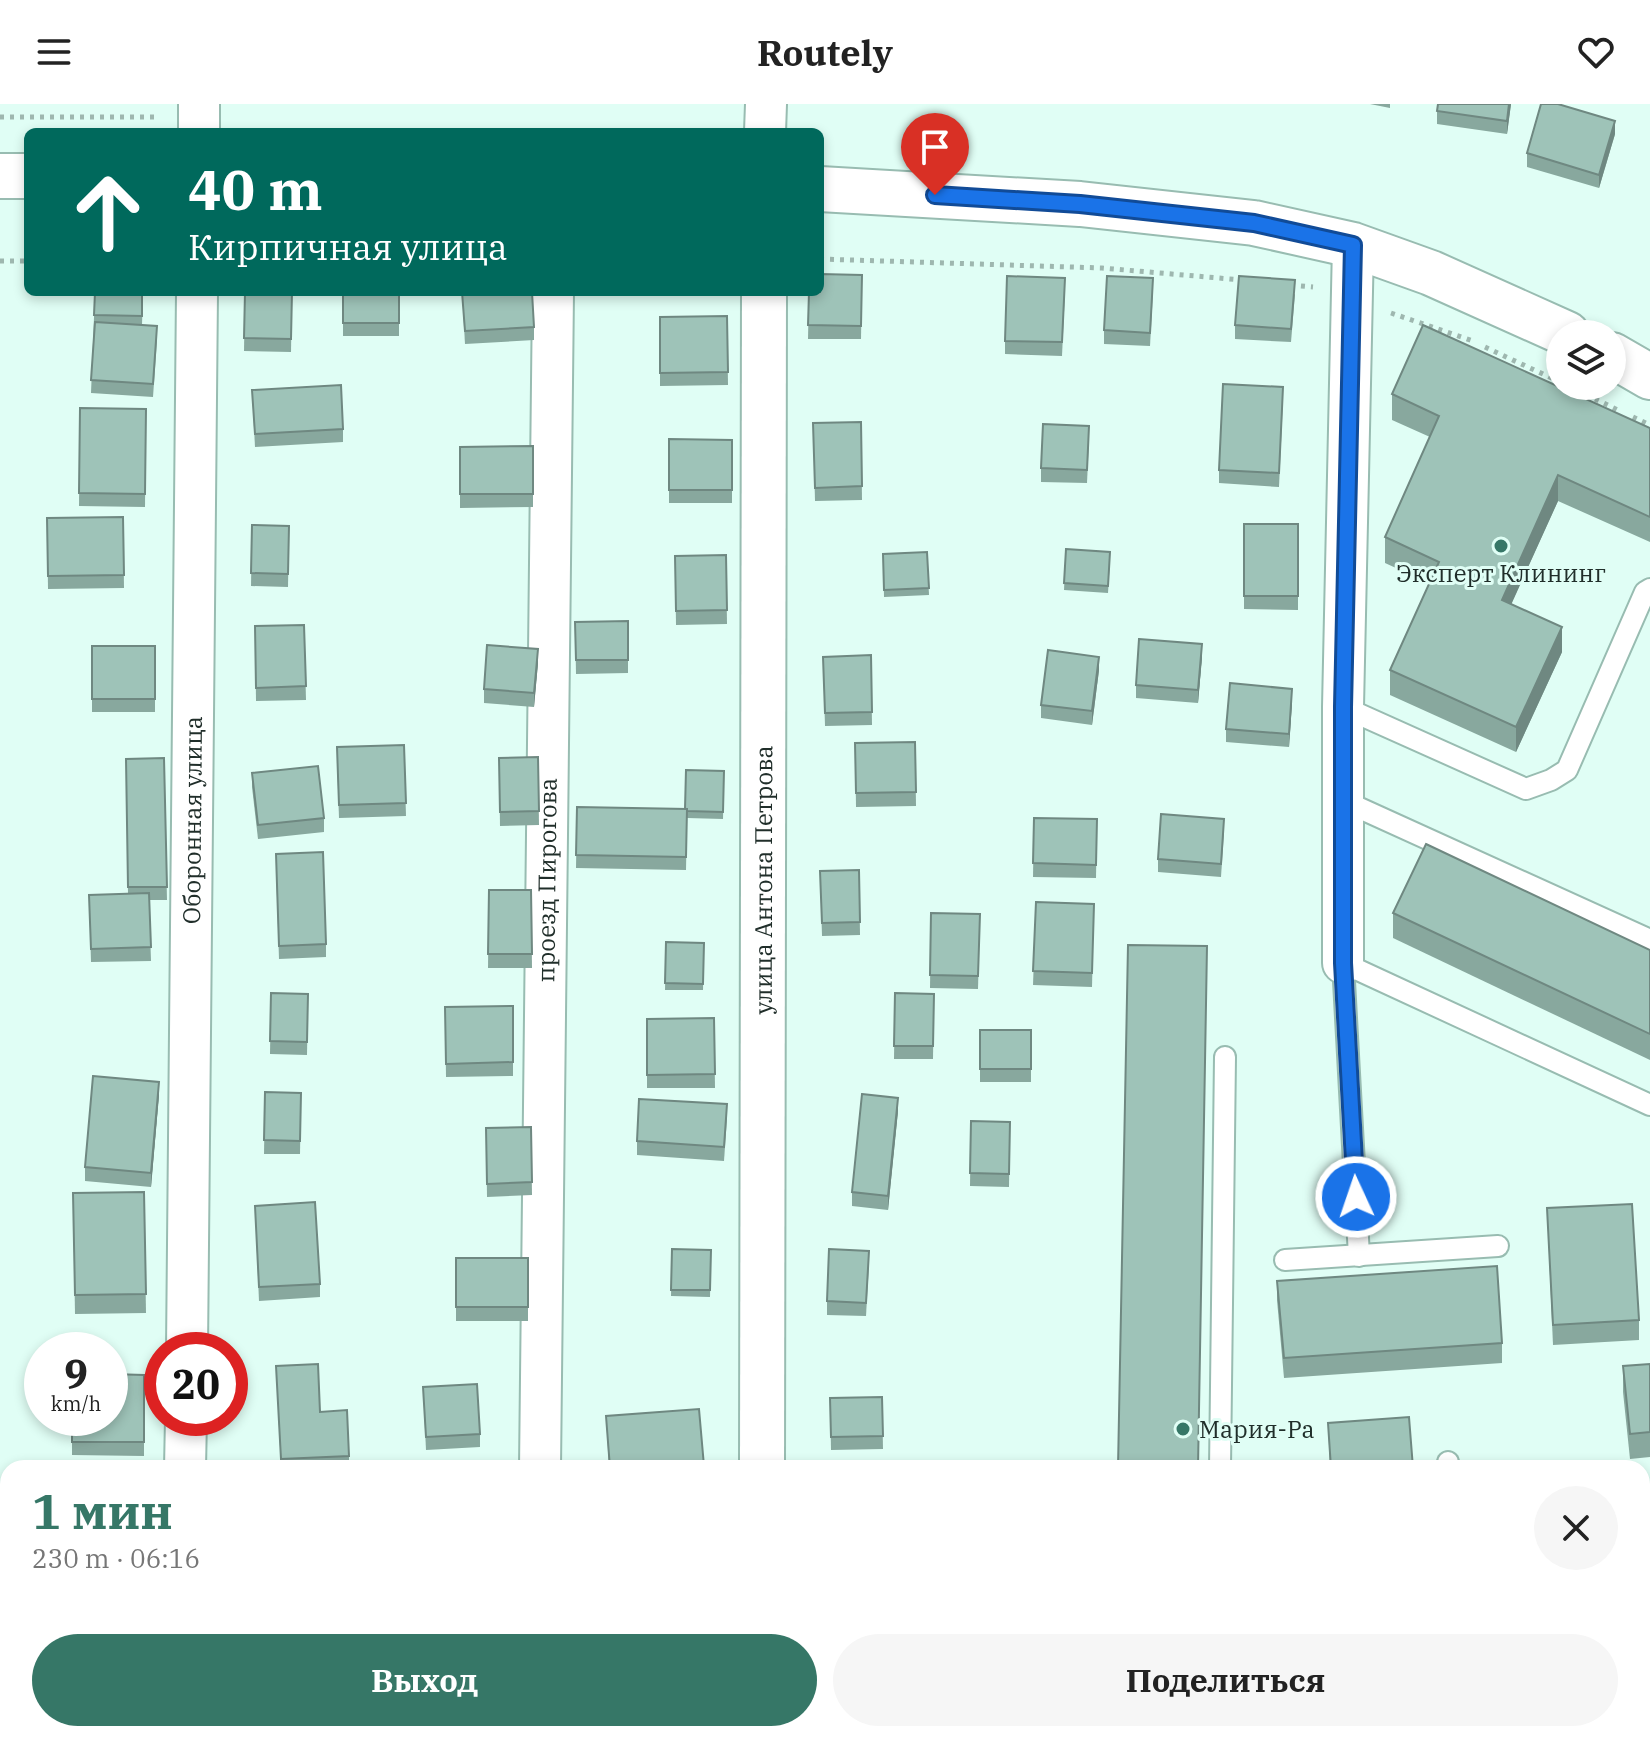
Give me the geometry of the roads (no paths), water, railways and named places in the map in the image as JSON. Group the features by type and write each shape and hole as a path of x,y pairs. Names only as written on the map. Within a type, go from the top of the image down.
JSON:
{"street":[{"path":"765,128 766,104"},
{"path":"0,176 24,176"},
{"path":"824,189 1080,204 1254,223 1353,245 1431,273 1546,325"},
{"path":"1343,963 1343,707 1353,245"},
{"name":"Оборонная улица","path":"187,1332 197,296"},
{"name":"проезд Пирогова","path":"540,1460 553,296"},
{"name":"улица Антона Петрова","path":"762,1460 764,296"},
{"path":"1626,363 1650,377"},
{"path":"185,1460 186,1436"}],"lane":[{"path":"1343,707 1526,789 1551,780 1567,770 1645,592 1650,589"},
{"path":"1344,801 1650,940"},
{"path":"1359,1256 1343,963 1650,1105"},
{"path":"1220,1460 1225,1057"},
{"path":"1285,1260 1498,1246"}],"place":[{"name":"Эксперт Клининг","path":"1501,546"},
{"name":"Мария-Ра","path":"1183,1429"}]}
